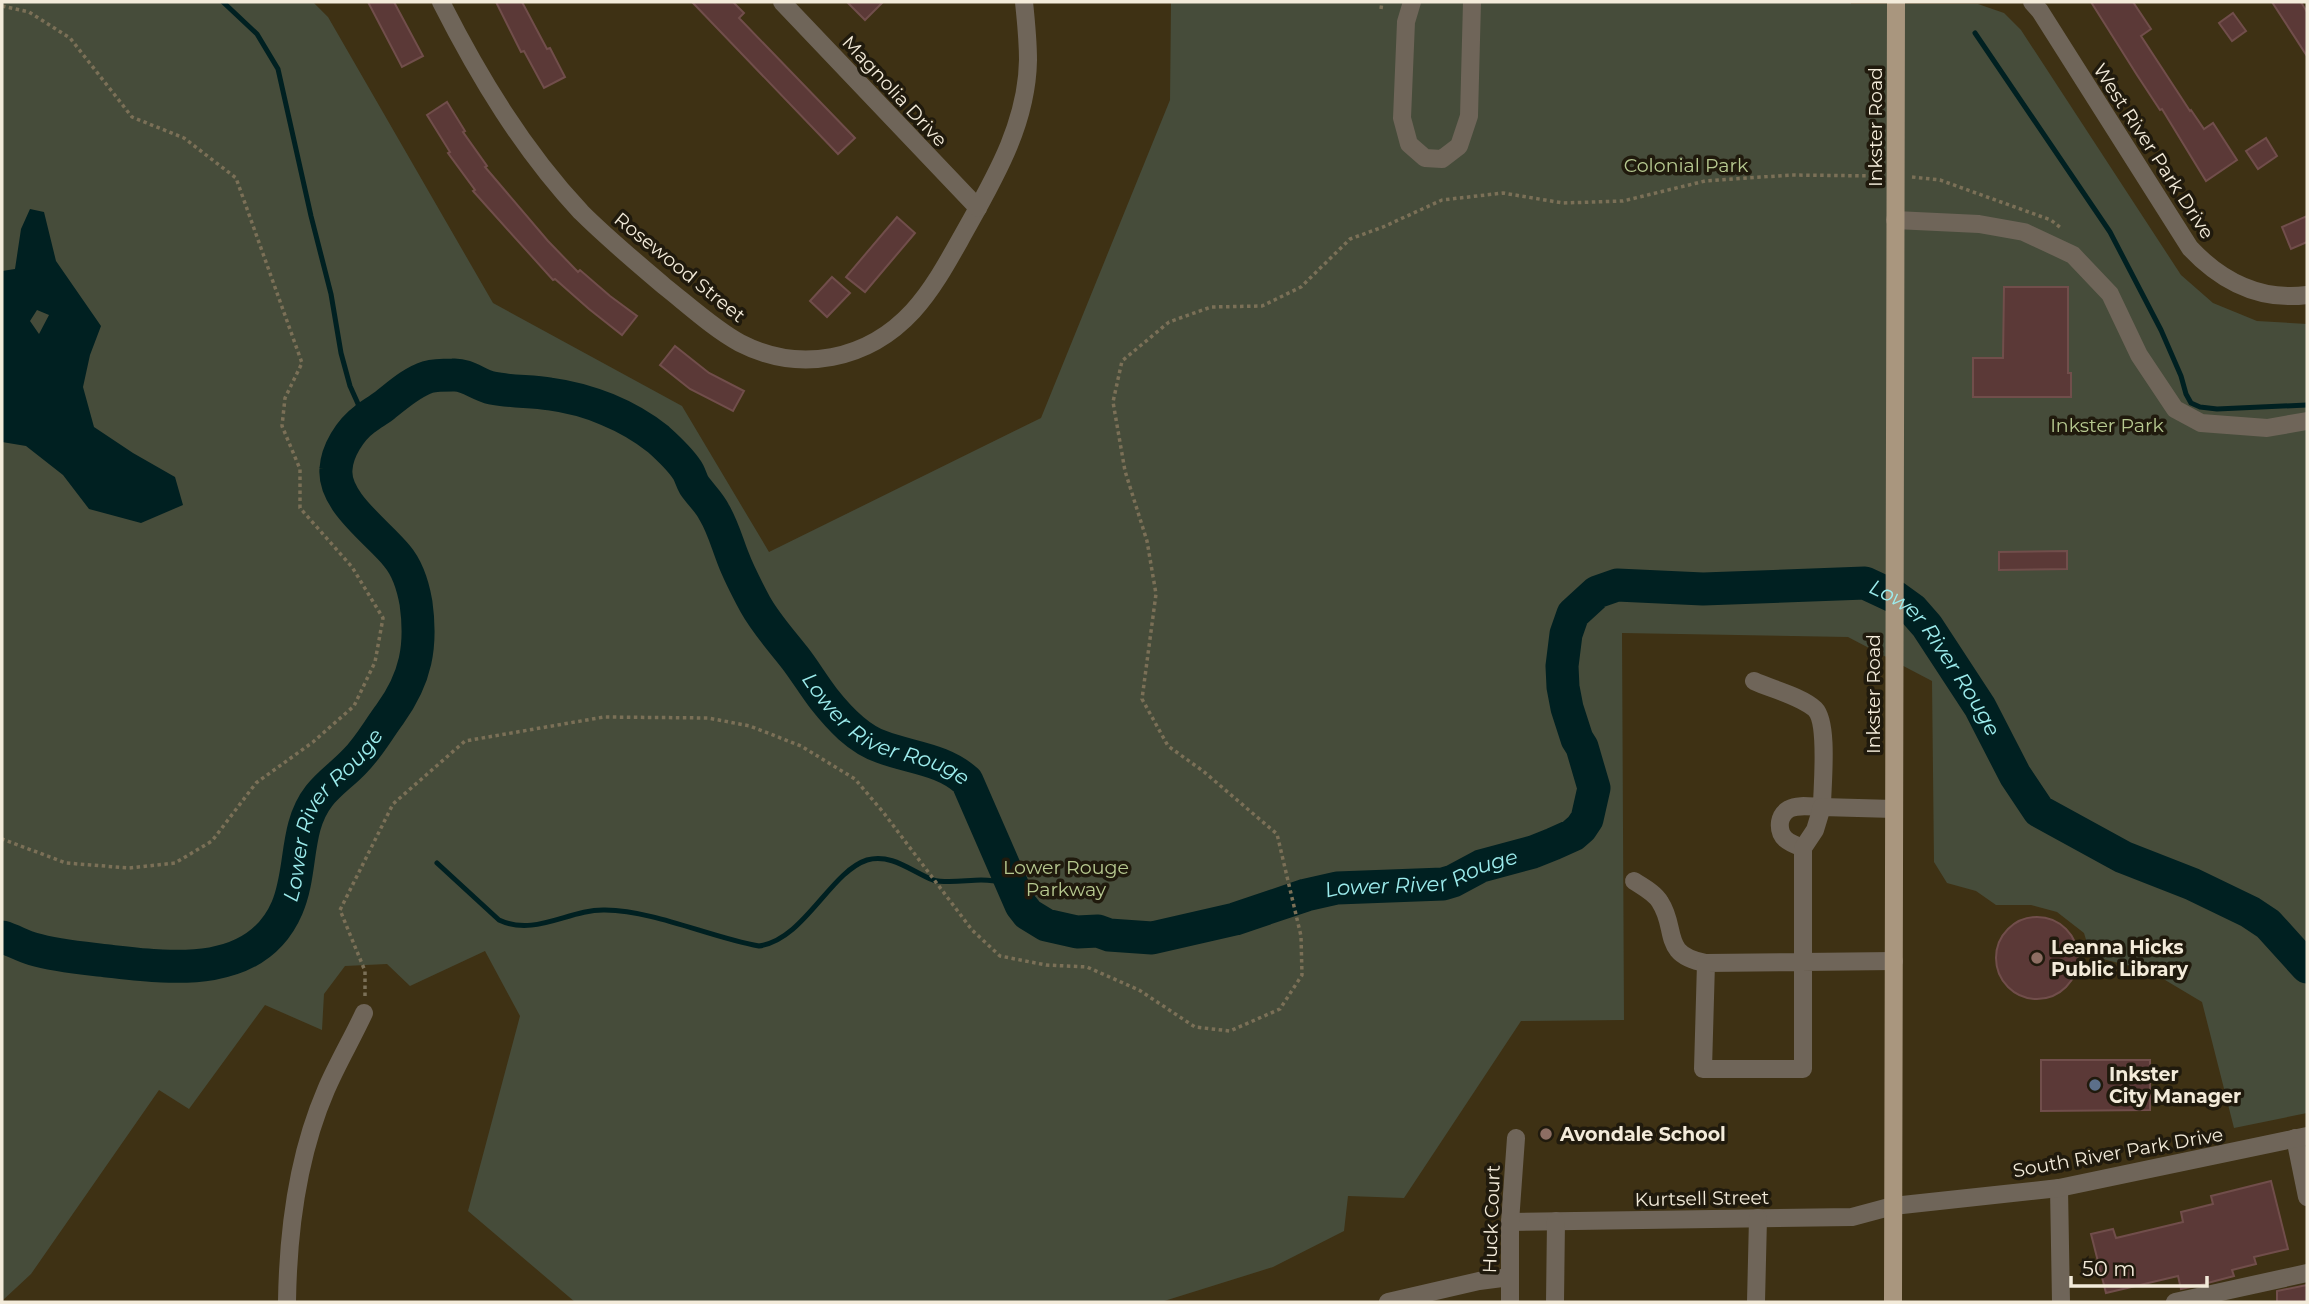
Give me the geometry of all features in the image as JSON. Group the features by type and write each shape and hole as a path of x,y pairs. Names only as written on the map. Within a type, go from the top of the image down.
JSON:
{"main road":[{"name":"Inkster Road","path":"1893,1302 1896,2"}],"street":[{"name":"Rosewood Street","path":"441,2 470,58 521,138 582,212 638,264 738,341 756,350 790,359 824,359 855,352 887,335 928,293 999,169 1021,111 1028,60 1024,2"},
{"name":"Magnolia Drive","path":"782,2 978,208"},
{"path":"1412,2 1406,22 1402,118 1409,144 1425,158 1442,159 1459,146 1469,116 1472,2"},
{"name":"West River Park Drive","path":"2032,2 2190,248 2203,262 2248,290 2268,295 2307,295"},
{"path":"1895,220 1979,224 2024,232 2073,255 2109,294 2139,355 2175,409 2201,423 2267,428 2307,421"},
{"path":"1706,963 1703,1069 1803,1069 1803,848 1815,830 1822,807 1823,725 1815,709 1806,702 1754,681"},
{"path":"1803,848 1785,840 1780,833 1781,817 1786,810 1794,807 1894,809"},
{"path":"1634,881 1658,898 1664,908 1675,947 1691,960 1706,963 1894,961"},
{"path":"287,1302 291,1226 305,1155 325,1092 365,1013"},
{"path":"2301,1137 2307,1197"},
{"name":"South River Park Drive","path":"1893,1206 2059,1188 2301,1137"},
{"name":"Huck Court","path":"1510,1302 1510,1222 1516,1138"},
{"path":"2059,1188 2061,1302"},
{"name":"Kurtsell Street","path":"1510,1222 1852,1217 1893,1206"},
{"path":"1756,1302 1758,1218"},
{"path":"1555,1302 1556,1221"},
{"path":"2175,1302 2307,1273"},
{"path":"1388,1302 1479,1281 1510,1277"}],"path":[{"path":"1381,9 1382,2"},
{"path":"2,6 29,12 70,38 132,117 184,138 236,178 302,363 285,398 282,426 300,469 300,508 352,567 383,618 375,662 354,706 313,742 256,783 212,841 176,863 129,868 66,863 2,839"},
{"path":"365,1013 365,971 340,910 393,804 465,741 604,717 708,718 750,726 801,746 855,779 972,930 1000,956 1046,965 1087,967 1139,990 1195,1027 1230,1031 1280,1009 1302,975 1301,936 1277,834 1203,771 1168,746 1142,699 1156,594 1147,541 1125,471 1113,402 1122,361 1169,322 1211,307 1262,306 1301,287 1350,239 1442,200 1503,193 1563,203 1623,201 1705,181 1791,175 1871,176"}],"green space":[{"name":"Lower Rouge Parkway","path":"2,2 313,2 328,17 493,303 682,406 769,552 1041,418 1170,100 1171,2 1851,2 1978,4 2004,13 2021,30 2181,275 2213,303 2257,321 2307,324 2307,1113 2234,1128 2202,1002 2150,971 2091,956 2084,933 2057,912 2031,905 1996,905 1976,891 1947,883 1934,862 1932,681 1848,637 1622,633 1624,1020 1521,1021 1404,1198 1348,1196 1344,1231 1273,1267 1161,1302 575,1302 468,1211 520,1016 485,951 410,986 387,964 345,966 324,994 322,1030 265,1005 189,1109 159,1090 31,1274 2,1301"}],"water":[{"path":"30,209 44,212 56,261 101,326 90,355 83,387 94,427 175,477 183,505 141,523 89,509 63,475 26,446 2,442 2,271 15,269 21,229","holes":["37,310 49,315 39,334 30,321"]}],"building":[{"path":"368,2 394,2 423,56 402,67"},
{"path":"496,2 522,2 565,77 544,88 524,51 521,52"},
{"path":"692,2 733,2 744,13 739,18 855,138 838,154"},
{"path":"847,2 883,2 865,20"},
{"path":"2091,2 2133,2 2151,29 2141,36 2190,111 2204,129 2213,123 2237,160 2206,181"},
{"path":"2272,2 2301,2 2307,12 2307,56"},
{"path":"2233,13 2246,31 2232,41 2219,23"},
{"path":"447,102 465,131 463,132 487,166 485,167 548,241 578,272 580,270 637,316 622,335 553,280 473,191 475,190 448,153 450,152 427,115"},
{"path":"2266,138 2277,156 2258,169 2246,151"},
{"path":"2307,216 2307,242 2291,249 2282,227"},
{"path":"897,217 915,233 865,292 846,277"},
{"path":"832,277 850,293 827,317 810,301"},
{"path":"2004,287 2068,287 2068,373 2071,373 2071,397 1973,397 1973,358 2003,358"},
{"path":"675,346 709,373 744,391 733,411 690,389 660,365"},
{"path":"2067,551 2067,569 1999,570 1999,552"},
{"name":"Leanna Hicks Public Library","path":"2037,917 2053,920 2066,929 2075,942 2078,958 2075,974 2066,987 2053,996 2037,999 2021,996 2008,987 1999,974 1996,958 1999,942 2008,929 2021,920"},
{"name":"Inkster City Manager","path":"2041,1060 2150,1060 2150,1110 2041,1111"},
{"path":"2271,1181 2288,1249 2254,1257 2256,1264 2232,1270 2234,1276 2200,1285 2181,1289 2178,1276 2106,1293 2091,1234 2113,1229 2116,1238 2183,1222 2181,1212 2213,1204 2211,1196"},
{"path":"2307,1285 2307,1302 2277,1302 2277,1291"}],"waterway":[{"path":"223,2 257,34 278,69 331,294 341,353 359,406 370,415"},
{"path":"1975,33 2110,232 2161,330 2191,403 2217,409 2307,405"},
{"name":"Lower River Rouge","path":"2,937 33,949 61,955 132,964 184,966 233,958 255,948 273,931 292,894 302,836 311,808 323,791 365,750 399,701 411,674 417,648 418,619 410,578 397,556 349,505 342,493 336,469 339,455 354,429 405,389 428,377 453,375 463,376 492,388 564,396 593,404 634,423 666,446 684,466 694,485 712,508 740,576 759,611 824,699 865,739 882,747 937,763 967,781 1021,905 1028,914 1046,925 1077,932 1098,931 1109,935 1152,938 1235,919 1306,895 1337,888 1443,884 1481,866 1553,844 1573,835 1581,828 1587,819 1594,788 1567,708 1562,666 1566,634 1573,614 1597,592 1617,585 1703,589 1865,583 1895,597 1913,610 1927,626 1980,707 2015,775 2039,811 2123,857 2192,884 2250,912 2268,924 2307,967"},
{"path":"437,863 499,920 512,924 539,924 592,911 624,911 759,946 790,932 841,878 867,860 893,861 939,881 985,880 1013,884"}],"place":[{"name":"Leanna Hicks Public Library","path":"2037,958"},
{"name":"Inkster City Manager","path":"2095,1085"},
{"name":"Avondale School","path":"1546,1134"}],"park label":[{"name":"Colonial Park","path":"1686,165"},
{"name":"Inkster Park","path":"2107,425"}]}
